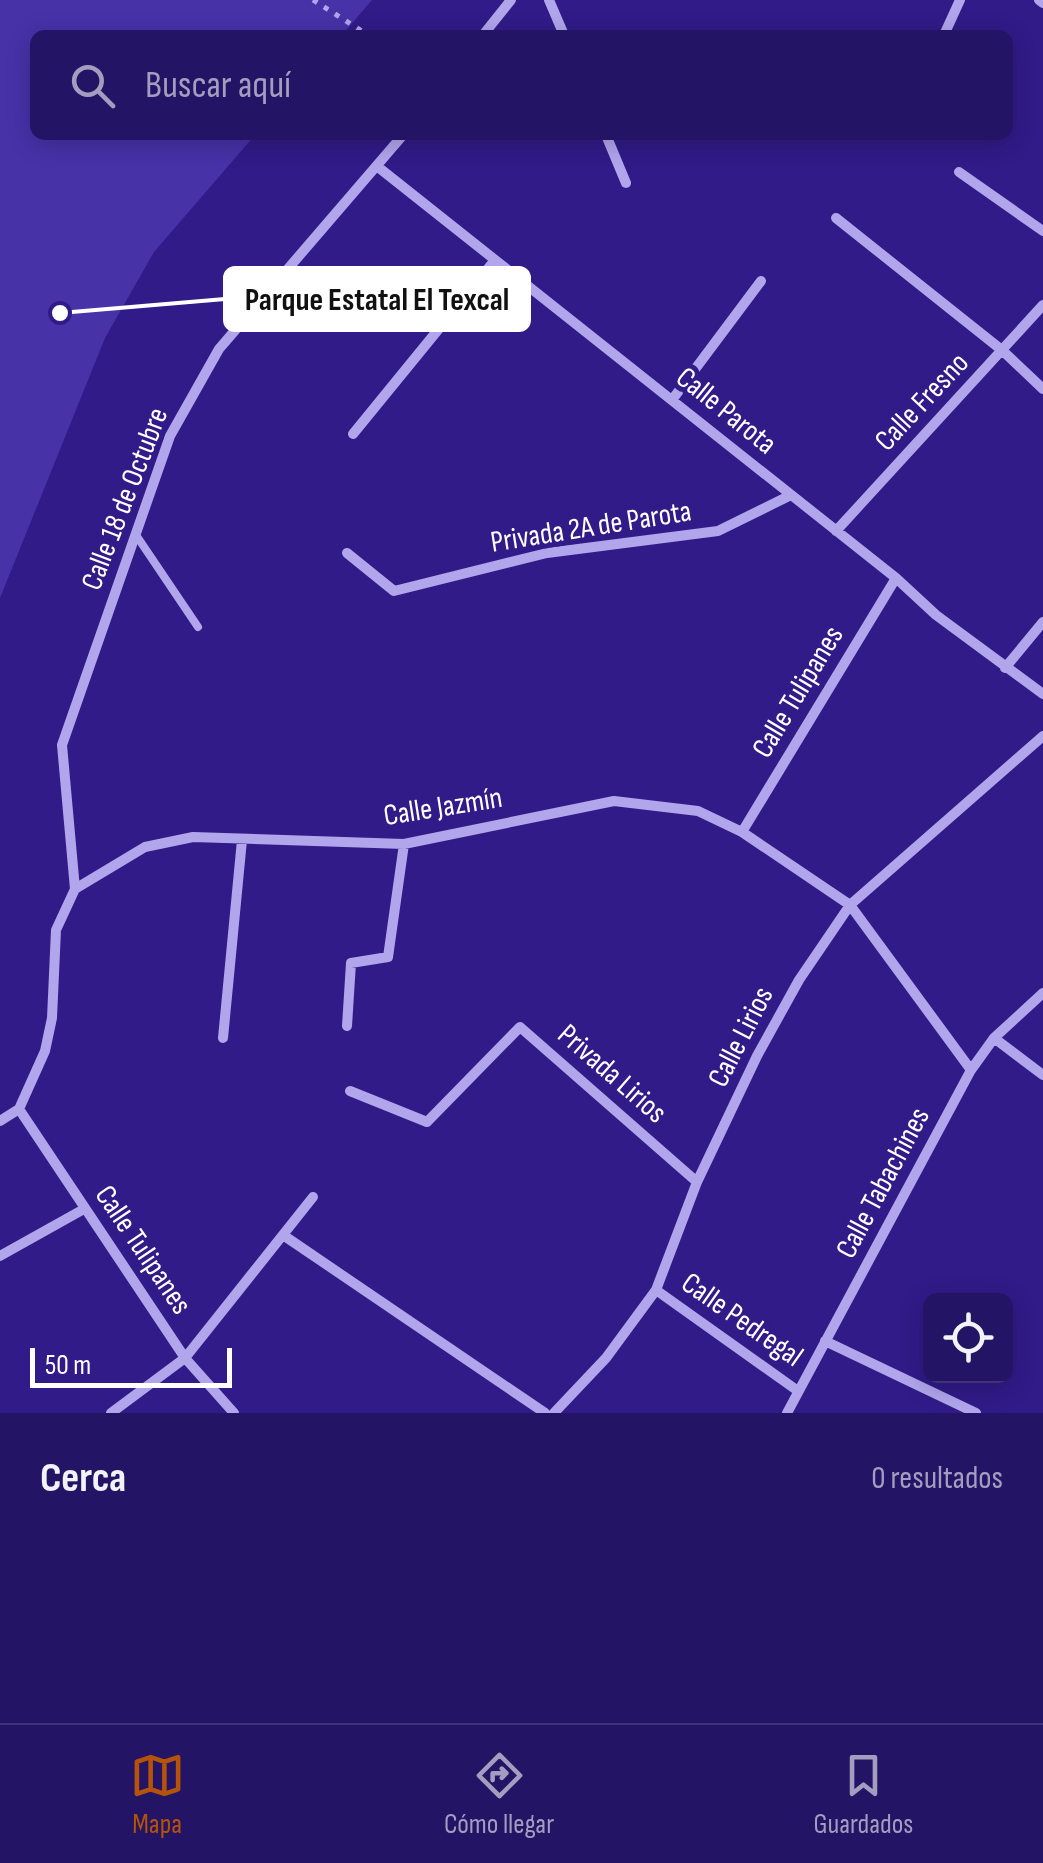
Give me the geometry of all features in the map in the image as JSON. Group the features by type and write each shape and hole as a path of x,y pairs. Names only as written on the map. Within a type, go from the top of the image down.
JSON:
{"street":[{"path":"487,30 511,0"},
{"path":"549,0 562,30"},
{"path":"946,30 960,0"},
{"name":"Calle 18 de Octubre","path":"75,889 62,745 170,436 219,350 399,140"},
{"path":"608,140 626,183"},
{"name":"Calle Parota","path":"378,167 1005,668 1043,694"},
{"path":"958,172 1043,231"},
{"path":"836,218 1003,351 1043,388"},
{"path":"353,434 495,260"},
{"path":"672,400 761,281"},
{"name":"Calle Fresno","path":"836,531 1043,305"},
{"name":"Privada 2A de Parota","path":"347,554 394,592 548,554 718,531 791,495"},
{"name":"Calle Tulipanes","path":"742,832 896,578"},
{"path":"1005,668 1043,622"},
{"name":"Calle Lirios","path":"554,1413 606,1358 656,1290 697,1182 757,1056 798,980 850,905 1043,736"},
{"name":"Calle Jazmín","path":"75,889 145,847 193,837 404,844 614,800 698,810 742,832 850,905 971,1070"},
{"path":"223,1038 242,840"},
{"path":"347,1026 351,963 388,957 404,844"},
{"path":"0,1121 19,1109 45,1051 52,1018 56,930 75,889"},
{"name":"Calle Tabachines","path":"787,1413 971,1070 994,1038 1043,993"},
{"name":"Privada Lirios","path":"350,1091 427,1122 520,1028 697,1182"},
{"path":"994,1038 1043,1075"},
{"name":"Calle Tulipanes","path":"19,1109 185,1358 230,1412"},
{"path":"111,1413 185,1358 314,1197"},
{"path":"0,1256 84,1208"},
{"path":"283,1235 545,1413"},
{"name":"Calle Pedregal","path":"656,1290 798,1391"},
{"path":"825,1341 976,1413"}],"lane":[{"path":"135,534 198,627"}],"path":[{"path":"312,0 360,30"}],"shaded area":[{"path":"0,0 372,0 346,30 30,30 30,140 251,140 154,252 105,338 0,598"}],"place":[{"name":"Parque Estatal El Texcal","path":"60,313"}]}
